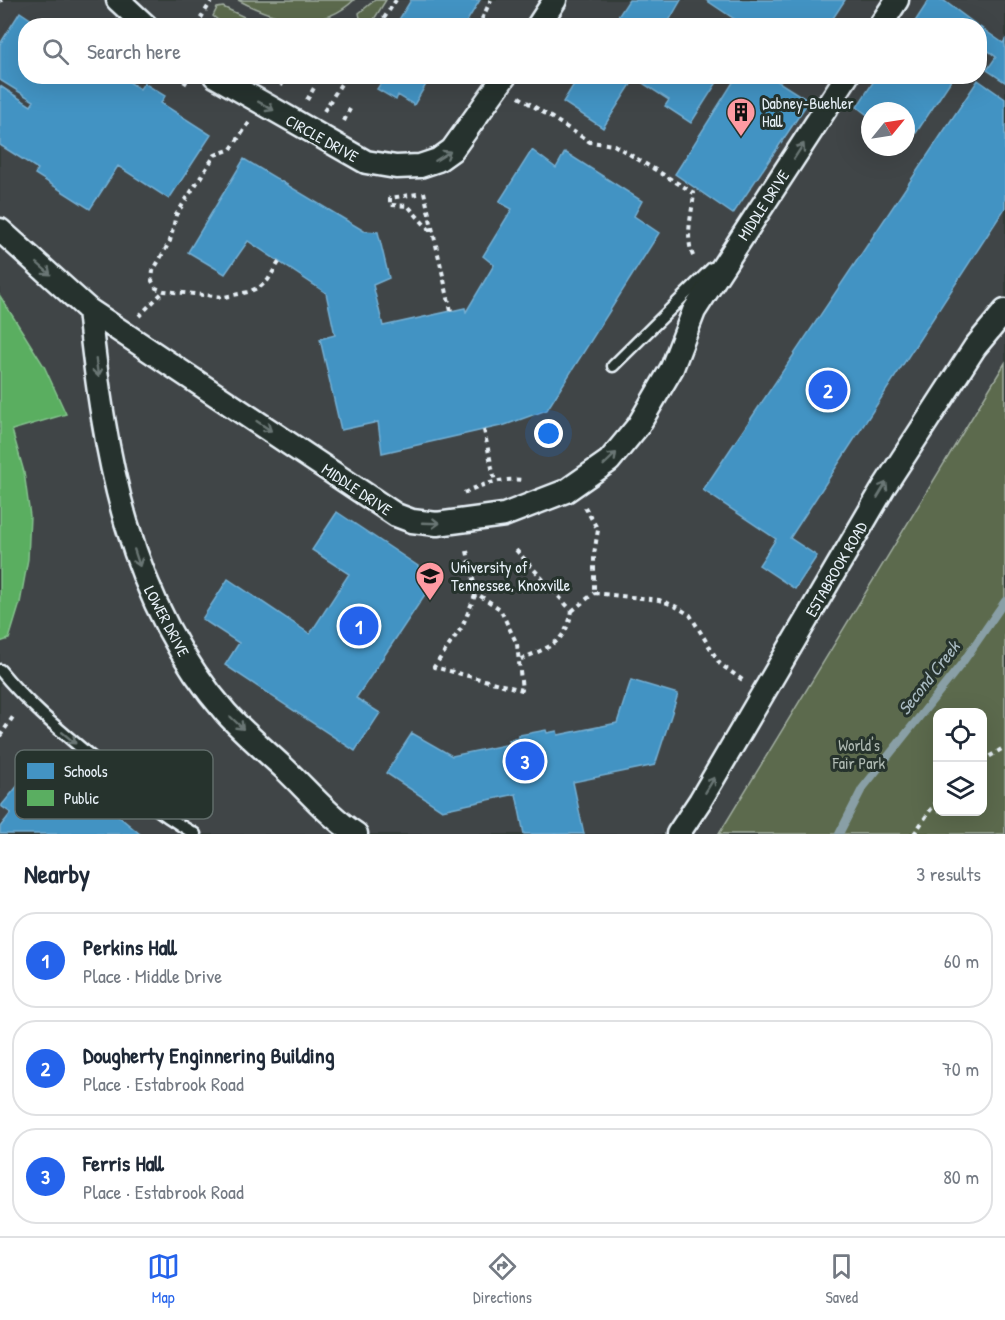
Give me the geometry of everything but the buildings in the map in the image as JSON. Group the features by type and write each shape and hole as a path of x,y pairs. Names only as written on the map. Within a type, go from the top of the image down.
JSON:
{"street":[{"path":"118,0 137,18"},
{"path":"543,18 555,0"},
{"path":"885,18 897,0"},
{"name":"CIRCLE DRIVE","path":"229,84 366,162 396,167 420,166 438,160 452,150 499,84"},
{"name":"MIDDLE DRIVE","path":"0,231 89,310 396,515 418,522 437,524 504,515 566,491 609,461 638,426 672,368 694,311 842,84"},
{"name":"LOWER DRIVE","path":"89,310 116,484 148,590 181,651 226,712 356,834"},
{"name":"ESTABROOK ROAD","path":"678,834 764,694 884,487 975,347 1005,311"}],"lane":[{"path":"613,366 738,243"},
{"path":"0,670 24,700 84,750"},
{"path":"169,819 195,834"}],"path":[{"path":"200,18 212,0"},
{"path":"384,18 396,0"},
{"path":"482,18 491,0"},
{"path":"321,115 341,84"},
{"path":"304,106 314,88"},
{"path":"518,96 590,142 614,145 694,193 688,236"},
{"path":"341,127 350,109"},
{"path":"249,122 231,149 215,155 176,215 170,241 153,272 152,281 156,288 164,291 224,297 260,287 268,280 279,262"},
{"path":"424,192 451,311"},
{"path":"417,194 390,198 390,205 408,206 434,235"},
{"path":"123,331 164,291"},
{"path":"484,430 495,482"},
{"path":"580,499 598,530 594,554 594,593"},
{"path":"516,550 572,610"},
{"path":"467,551 476,592 462,627 434,667 522,690 517,644 500,609 476,592"},
{"path":"519,660 558,643 569,625 572,610 594,593 659,600 690,615 720,664 764,694"},
{"path":"0,736 24,700"},
{"path":"987,758 1005,747"},
{"path":"914,834 933,806"}],"shaded area":[{"name":"University of Tennessee, Knoxville","path":"0,0 1005,0 1005,834 0,834"}],"green space":[{"path":"238,0 354,0 341,10 322,18 287,18"},
{"path":"375,0 386,0 375,18 360,18 359,13"},
{"path":"223,7 246,18 215,18 213,16 217,8"},
{"name":"World's Fair Park","path":"1005,363 1005,834 719,834"}],"waterway":[{"name":"Second Creek","path":"839,834 862,789 963,662 1005,601"}],"place":[{"name":"Dabney-Buehler Hall","path":"741,138"},
{"name":"Dougherty Enginnering Building","path":"828,390"},
{"name":"University of Tennessee, Knoxville","path":"430,602"},
{"name":"Perkins Hall","path":"359,626"},
{"name":"Ferris Hall","path":"525,761"}]}
